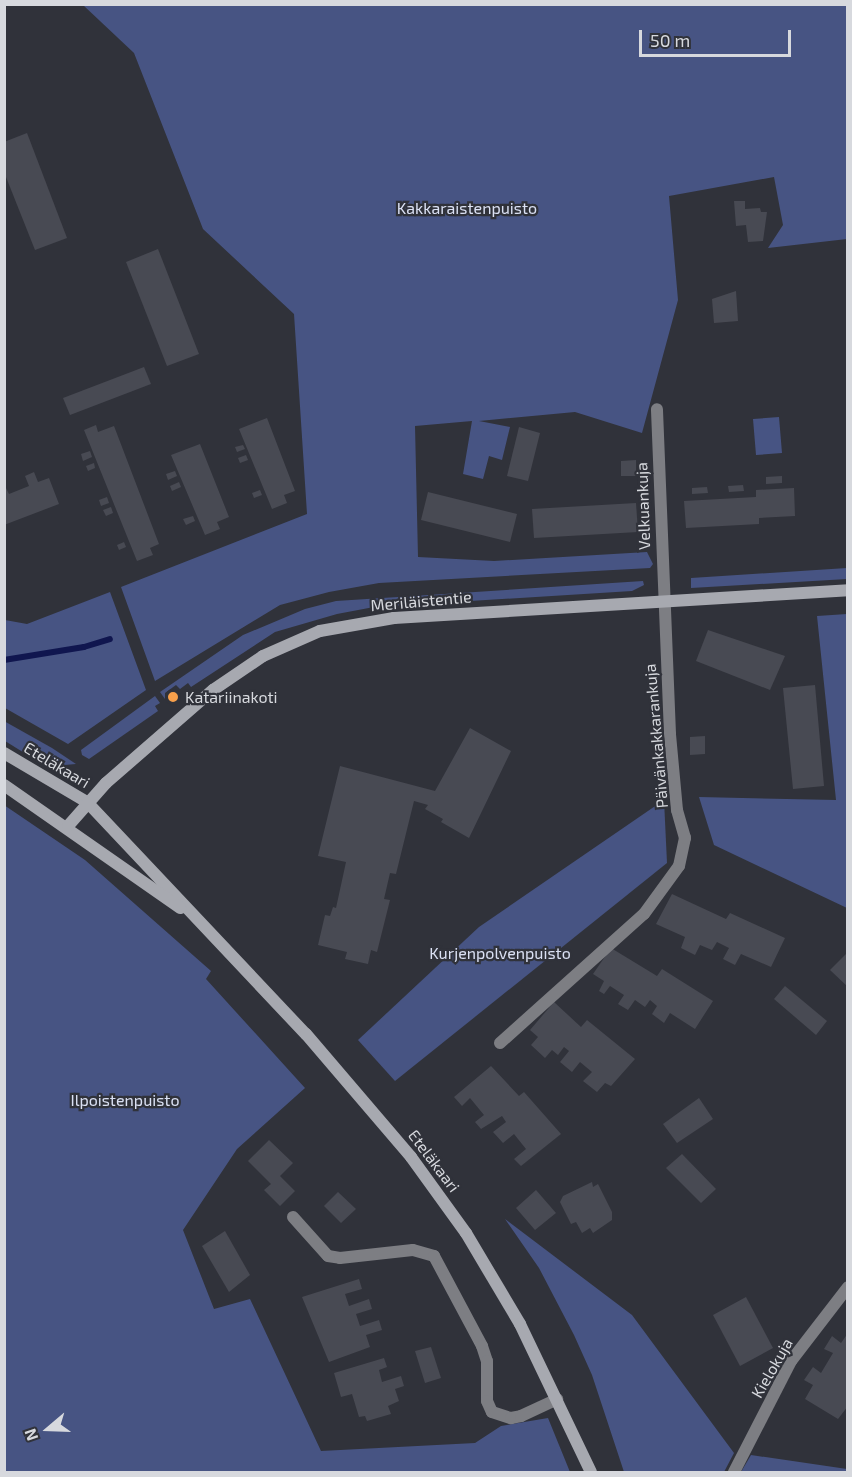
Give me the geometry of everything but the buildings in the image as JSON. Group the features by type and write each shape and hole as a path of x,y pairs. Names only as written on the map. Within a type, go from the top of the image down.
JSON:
{"main road":[{"name":"Meriläistentie","path":"68,826 87,802 213,690 263,656 302,637 348,624 394,618 848,590"},
{"name":"Eteläkaari","path":"4,753 87,802 152,868 188,913 306,1034 435,1188 504,1297 591,1473"},
{"name":"Eteläkaari","path":"4,785 68,826 139,882 188,913"}],"street":[{"name":"Velkuankuja","path":"657,410 663,601"},
{"name":"Päivänkakkarankuja","path":"500,1042 644,914 679,866 685,838 673,769 663,601"},
{"path":"293,1217 328,1256 340,1258 413,1250 434,1256 482,1346 486,1361 487,1401 492,1412 511,1418 556,1399"},
{"name":"Kielokuja","path":"734,1473 791,1361 848,1287"}],"green space":[{"name":"Kakkaraistenpuisto","path":"83,5 847,5 847,239 768,248 783,225 774,177 669,196 678,300 642,433 575,412 479,421 510,427 502,460 489,456 483,479 463,474 472,421 415,426 418,557 494,561 647,552 653,564 650,568 379,583 329,592 280,605 155,681 121,587 307,514 294,314 203,229 134,53"},
{"path":"779,417 782,453 756,455 753,419"},
{"path":"847,568 847,579 691,588 691,578"},
{"path":"643,581 644,585 632,591 374,607 337,614 275,632 191,687 188,683 180,689 176,685 165,693 165,699 160,692 243,635 305,609 336,601"},
{"path":"110,592 146,690 68,744 5,708 5,620 27,624"},
{"path":"848,614 847,908 714,845 699,797 836,800 817,616"},
{"path":"155,696 160,703 155,706 158,711 89,759 82,755 81,750"},
{"path":"4,721 76,764 53,766 39,762 5,741"},
{"name":"Kurjenpolvenpuisto","path":"664,800 667,863 395,1081 358,1040 479,927"},
{"name":"Ilpoistenpuisto","path":"4,805 85,860 211,971 206,979 305,1088 237,1149 183,1230 214,1309 250,1299 321,1451 475,1443 501,1426 548,1418 570,1472 5,1472"},
{"path":"505,1219 632,1315 734,1453 724,1472 624,1472 592,1375 574,1335 539,1268"},
{"path":"751,1455 847,1469 847,1472 741,1472"}],"waterway":[{"path":"4,660 84,647 110,639"}],"place":[{"name":"Katariinakoti","path":"173,697"}]}
